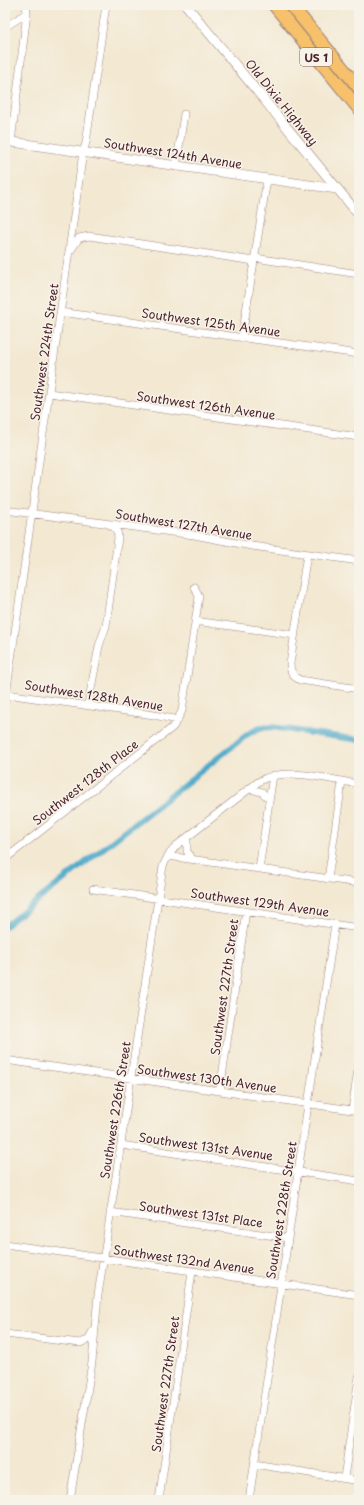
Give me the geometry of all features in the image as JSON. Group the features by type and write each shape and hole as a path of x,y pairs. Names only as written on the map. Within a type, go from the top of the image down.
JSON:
{"highway":[{"name":"US 1","path":"274,5 359,108"},
{"name":"US 1","path":"294,6 359,88"},
{"path":"293,28 311,40 359,97"}],"street":[{"path":"8,142 28,13 26,5"},
{"name":"Southwest 224th Street","path":"5,702 68,253 106,5"},
{"name":"Old Dixie Highway","path":"186,5 359,215"},
{"path":"5,27 28,13"},
{"path":"176,166 184,114"},
{"name":"Southwest 124th Avenue","path":"8,142 337,189"},
{"path":"242,337 267,179"},
{"path":"68,253 77,239 89,236 359,274"},
{"name":"Southwest 125th Avenue","path":"60,312 359,354"},
{"name":"Southwest 126th Avenue","path":"49,393 359,437"},
{"name":"Southwest 127th Avenue","path":"5,510 106,523 359,561"},
{"path":"88,705 99,646 106,626 118,538 118,532 114,527 106,523"},
{"path":"307,554 290,667 294,677 303,681 359,689"},
{"path":"178,720 182,711 195,621 198,596 194,587"},
{"path":"195,621 295,635"},
{"path":"5,647 13,648"},
{"name":"Southwest 128th Avenue","path":"6,694 88,705 178,720"},
{"name":"Southwest 128th Place","path":"5,859 173,727 178,720"},
{"path":"259,869 272,775 288,774 359,784"},
{"name":"Southwest 226th Street","path":"70,1500 92,1362 95,1334 94,1329 110,1212 159,897 161,872 168,856 187,838 250,788 272,775"},
{"path":"328,879 342,782"},
{"path":"250,788 262,792 269,799"},
{"path":"187,838 187,851 192,859"},
{"path":"168,856 359,884"},
{"name":"Southwest 129th Avenue","path":"93,889 159,897 167,900 359,928"},
{"name":"Southwest 227th Street","path":"220,1091 246,911"},
{"name":"Southwest 228th Street","path":"249,1500 335,924"},
{"name":"Southwest 130th Avenue","path":"5,1060 356,1111"},
{"path":"356,1111 359,1063"},
{"name":"Southwest 131st Avenue","path":"121,1145 359,1180"},
{"name":"Southwest 131st Place","path":"110,1212 288,1238"},
{"name":"Southwest 132nd Avenue","path":"5,1244 359,1296"},
{"name":"Southwest 227th Street","path":"160,1500 192,1272"},
{"path":"5,1334 80,1343 88,1340 94,1329"},
{"path":"344,1478 359,1377"},
{"path":"254,1464 359,1481"}],"waterway":[{"path":"5,926 248,734 260,728 272,727 359,740"}]}
